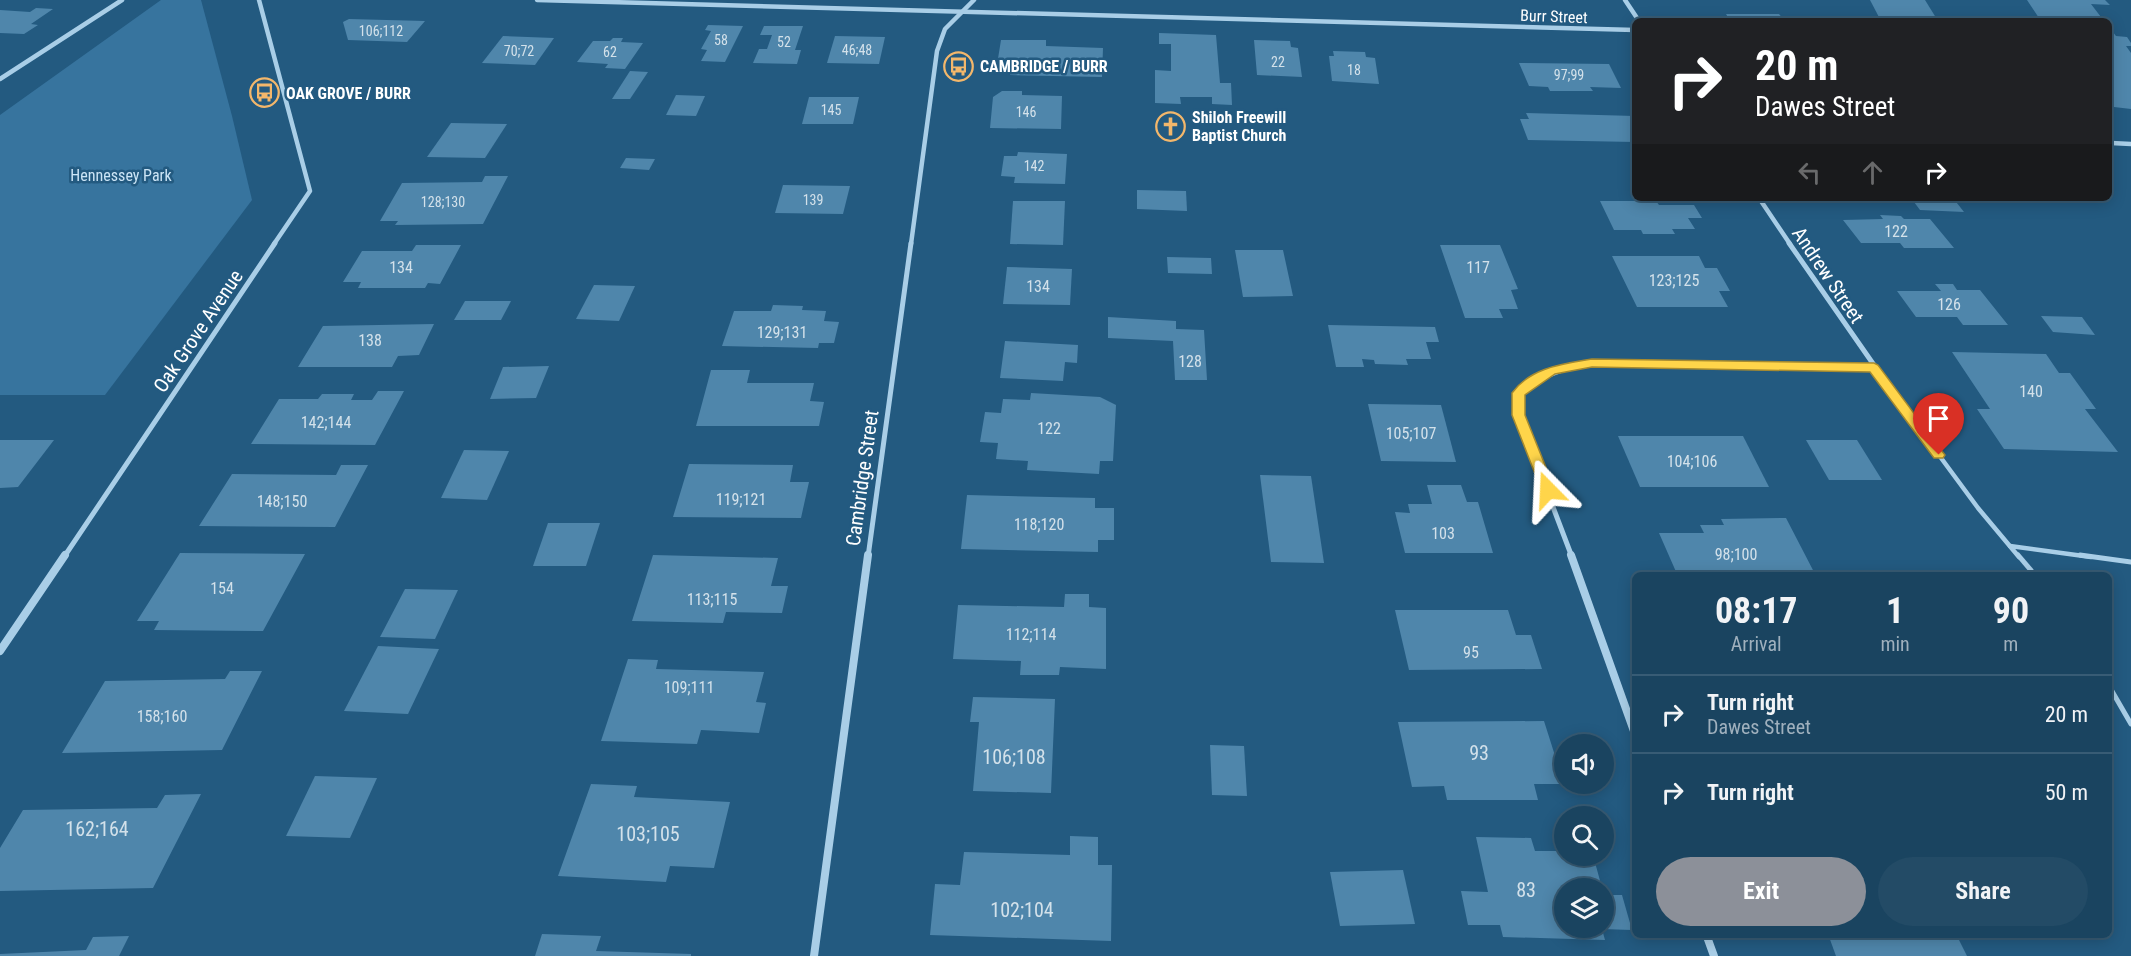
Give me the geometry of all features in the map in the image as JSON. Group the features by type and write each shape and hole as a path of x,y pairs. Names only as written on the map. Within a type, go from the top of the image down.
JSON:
{"street":[{"path":"0,79 122,0"},
{"name":"Oak Grove Avenue","path":"0,651 310,191 259,0"},
{"name":"Burr Street","path":"537,0 1632,30"},
{"name":"Cambridge Street","path":"814,956 937,51 945,29 974,0"},
{"path":"1625,0 1637,18"},
{"path":"2112,143 2131,144"},
{"name":"Andrew Street","path":"1761,201 1874,368 1899,401"},
{"path":"1632,726 1555,509 1518,415 1519,393 1552,370 1592,363 1874,368"},
{"path":"1707,938 1714,956"}],"lane":[{"path":"1899,401 1978,508 2032,572"},
{"path":"2010,546 2131,562"},
{"path":"2112,691 2131,723"}],"green space":[{"name":"Hennessey Park","path":"161,0 201,0 252,200 105,395 0,395 0,115"}],"building":[{"path":"1870,0 1925,0 1936,18 1879,18"},
{"path":"2027,0 2105,0 2110,5 2091,4 2102,18 2039,18"},
{"path":"36,8 53,9 31,24 38,25 24,34 0,33 0,10 30,12"},
{"path":"1726,14 1779,14 1782,18 1728,18"},
{"path":"349,19 425,21 407,42 348,40 343,22"},
{"path":"708,25 743,26 725,62 701,61 707,50 701,49 711,31 705,30"},
{"path":"764,26 803,26 795,50 801,50 797,64 753,63 759,49 767,49 772,35 760,35"},
{"path":"2112,31 2116,36 2127,37 2131,43 2131,46 2126,46 2131,53 2131,109 2114,107 2112,105"},
{"path":"1159,33 1216,35 1220,83 1231,83 1232,105 1212,104 1212,97 1180,97 1181,104 1155,103 1155,70 1171,71 1171,44 1159,44"},
{"path":"503,36 554,38 535,65 482,63"},
{"path":"835,36 885,37 879,64 827,63"},
{"path":"613,38 623,38 621,42 643,43 625,69 605,68 608,64 577,62 593,41 610,41"},
{"path":"1001,40 1046,40 1046,46 1103,48 1102,77 1010,75 1010,71 996,71"},
{"path":"1254,40 1290,41 1291,47 1298,48 1302,77 1257,75"},
{"path":"1333,51 1365,52 1366,57 1375,58 1379,84 1332,81 1329,56 1334,56"},
{"path":"1519,63 1609,64 1621,88 1590,87 1593,91 1550,91 1548,87 1529,86"},
{"path":"630,71 648,72 630,99 612,99"},
{"path":"1002,91 1022,91 1022,95 1062,96 1061,129 990,128 993,97"},
{"path":"676,95 705,96 696,116 666,115"},
{"path":"809,97 859,97 853,124 802,124"},
{"path":"1526,113 1632,116 1632,142 1528,140 1520,119 1529,119"},
{"path":"451,123 507,124 485,158 427,157"},
{"path":"1018,152 1067,154 1065,184 1014,183 1015,177 1001,176 1004,156 1017,156"},
{"path":"626,158 655,159 649,170 620,168"},
{"path":"485,176 508,176 483,224 395,225 398,221 380,221 402,183 482,182"},
{"path":"783,185 850,186 843,214 775,213"},
{"path":"1137,190 1186,191 1187,211 1137,209"},
{"path":"1013,201 1065,201 1063,245 1010,244"},
{"path":"1600,201 1656,201 1659,205 1694,205 1702,218 1688,218 1695,229 1672,229 1675,234 1643,234 1641,230 1614,230"},
{"path":"1913,201 1955,201 1964,212 1920,210"},
{"path":"1880,215 1901,216 1904,219 1930,219 1954,248 1904,248 1900,243 1861,243 1843,220 1883,219"},
{"path":"416,245 461,245 440,284 428,283 425,288 358,288 361,282 343,282 362,251 412,251"},
{"path":"1440,245 1500,245 1518,289 1511,290 1518,309 1499,309 1503,318 1465,318"},
{"path":"1235,250 1283,250 1293,296 1243,297"},
{"path":"1612,256 1699,256 1705,268 1717,268 1730,291 1719,291 1728,307 1637,307"},
{"path":"1167,257 1211,258 1212,274 1168,273"},
{"path":"1007,267 1072,269 1070,305 1003,304"},
{"path":"1935,284 1953,284 1957,290 1980,290 2008,325 1963,325 1957,317 1916,317 1897,291 1941,291"},
{"path":"594,285 635,286 619,321 576,319"},
{"path":"465,301 511,301 501,320 454,320"},
{"path":"773,305 803,306 802,310 826,311 824,321 839,322 834,343 819,343 818,348 722,346 734,311 771,311"},
{"path":"2041,316 2082,317 2095,335 2053,332"},
{"path":"1108,317 1176,321 1176,329 1204,330 1207,380 1175,380 1173,341 1108,338"},
{"path":"434,324 419,355 398,356 392,367 298,367 323,326"},
{"path":"1328,325 1435,327 1439,342 1426,342 1431,359 1406,359 1408,365 1375,364 1374,360 1362,359 1364,367 1336,367"},
{"path":"1005,341 1078,345 1077,363 1065,362 1063,381 1000,378"},
{"path":"1952,352 2046,354 2059,373 2070,373 2096,409 2085,409 2118,452 2004,449 1977,409 1990,409"},
{"path":"549,366 536,398 490,399 503,367"},
{"path":"711,370 750,370 747,383 814,383 810,401 824,402 819,426 696,426"},
{"path":"378,391 404,391 375,445 251,444 279,399 318,399 322,394 354,394 351,400 372,400"},
{"path":"1031,393 1100,397 1116,405 1113,461 1100,461 1099,474 1027,470 1028,461 996,459 998,443 980,442 985,412 1001,413 1003,399 1030,400"},
{"path":"1368,404 1441,405 1456,462 1381,461"},
{"path":"1618,436 1743,436 1769,487 1640,487"},
{"path":"0,440 54,440 18,487 0,488"},
{"path":"1806,440 1857,440 1882,480 1829,480"},
{"path":"464,450 509,451 487,500 441,498"},
{"path":"689,464 793,465 790,482 809,482 801,518 673,517"},
{"path":"341,465 368,465 335,527 199,526 232,474 336,475"},
{"path":"1260,475 1311,476 1324,563 1271,562"},
{"path":"1427,485 1461,485 1467,502 1478,502 1493,553 1405,553 1395,512 1410,513 1408,504 1432,504"},
{"path":"967,495 1095,498 1095,508 1114,508 1114,540 1098,540 1098,552 961,549"},
{"path":"1786,518 1814,572 1676,572 1659,533 1704,533 1700,525 1724,525 1721,519"},
{"path":"548,523 600,523 586,566 533,566"},
{"path":"180,553 305,554 263,631 154,630 159,621 137,621"},
{"path":"653,555 778,558 771,586 788,586 782,613 726,612 723,623 632,621"},
{"path":"405,589 458,590 435,639 380,637"},
{"path":"1065,594 1089,594 1089,607 1106,608 1106,669 1060,667 1059,675 1020,675 1021,661 953,659 958,605 1064,607"},
{"path":"1395,610 1508,610 1516,635 1531,635 1542,669 1409,670"},
{"path":"378,646 439,649 408,714 344,711"},
{"path":"628,659 658,660 656,669 764,672 756,702 766,703 759,733 701,730 697,744 601,741"},
{"path":"230,671 262,671 222,750 62,753 105,681 225,679"},
{"path":"973,697 1055,699 1051,793 973,791 979,722 970,722"},
{"path":"1544,721 1554,752 1554,784 1534,784 1538,800 1447,800 1444,786 1412,787 1398,722"},
{"path":"1210,745 1244,746 1247,796 1212,795"},
{"path":"315,776 377,778 350,838 286,836"},
{"path":"591,784 637,786 634,797 730,802 714,868 670,866 666,882 558,876"},
{"path":"201,794 153,888 0,891 0,848 23,810 157,808 165,795"},
{"path":"1070,836 1098,837 1098,865 1112,865 1111,941 930,935 935,884 960,885 964,852 1070,855"},
{"path":"1476,837 1531,838 1535,851 1554,851 1554,866 1596,866 1599,878 1554,878 1554,938 1604,938 1605,940 1503,937 1500,925 1468,925 1461,891 1488,892"},
{"path":"1403,870 1415,924 1340,926 1330,872"},
{"path":"1614,895 1622,895 1632,930 1614,929"},
{"path":"542,934 601,936 596,951 691,954 691,956 535,956"},
{"path":"129,936 119,956 0,956 0,954 86,950 93,937"},
{"path":"1829,938 1958,938 1967,956 1836,956"}],"place":[{"name":"CAMBRIDGE / BURR","path":"959,66"},
{"name":"OAK GROVE / BURR","path":"265,93"},
{"name":"Shiloh Freewill Baptist Church","path":"1171,126"}],"route":[{"path":"1548,490 1518,415 1519,393 1552,370 1592,363 1874,368 1939,455"}]}
